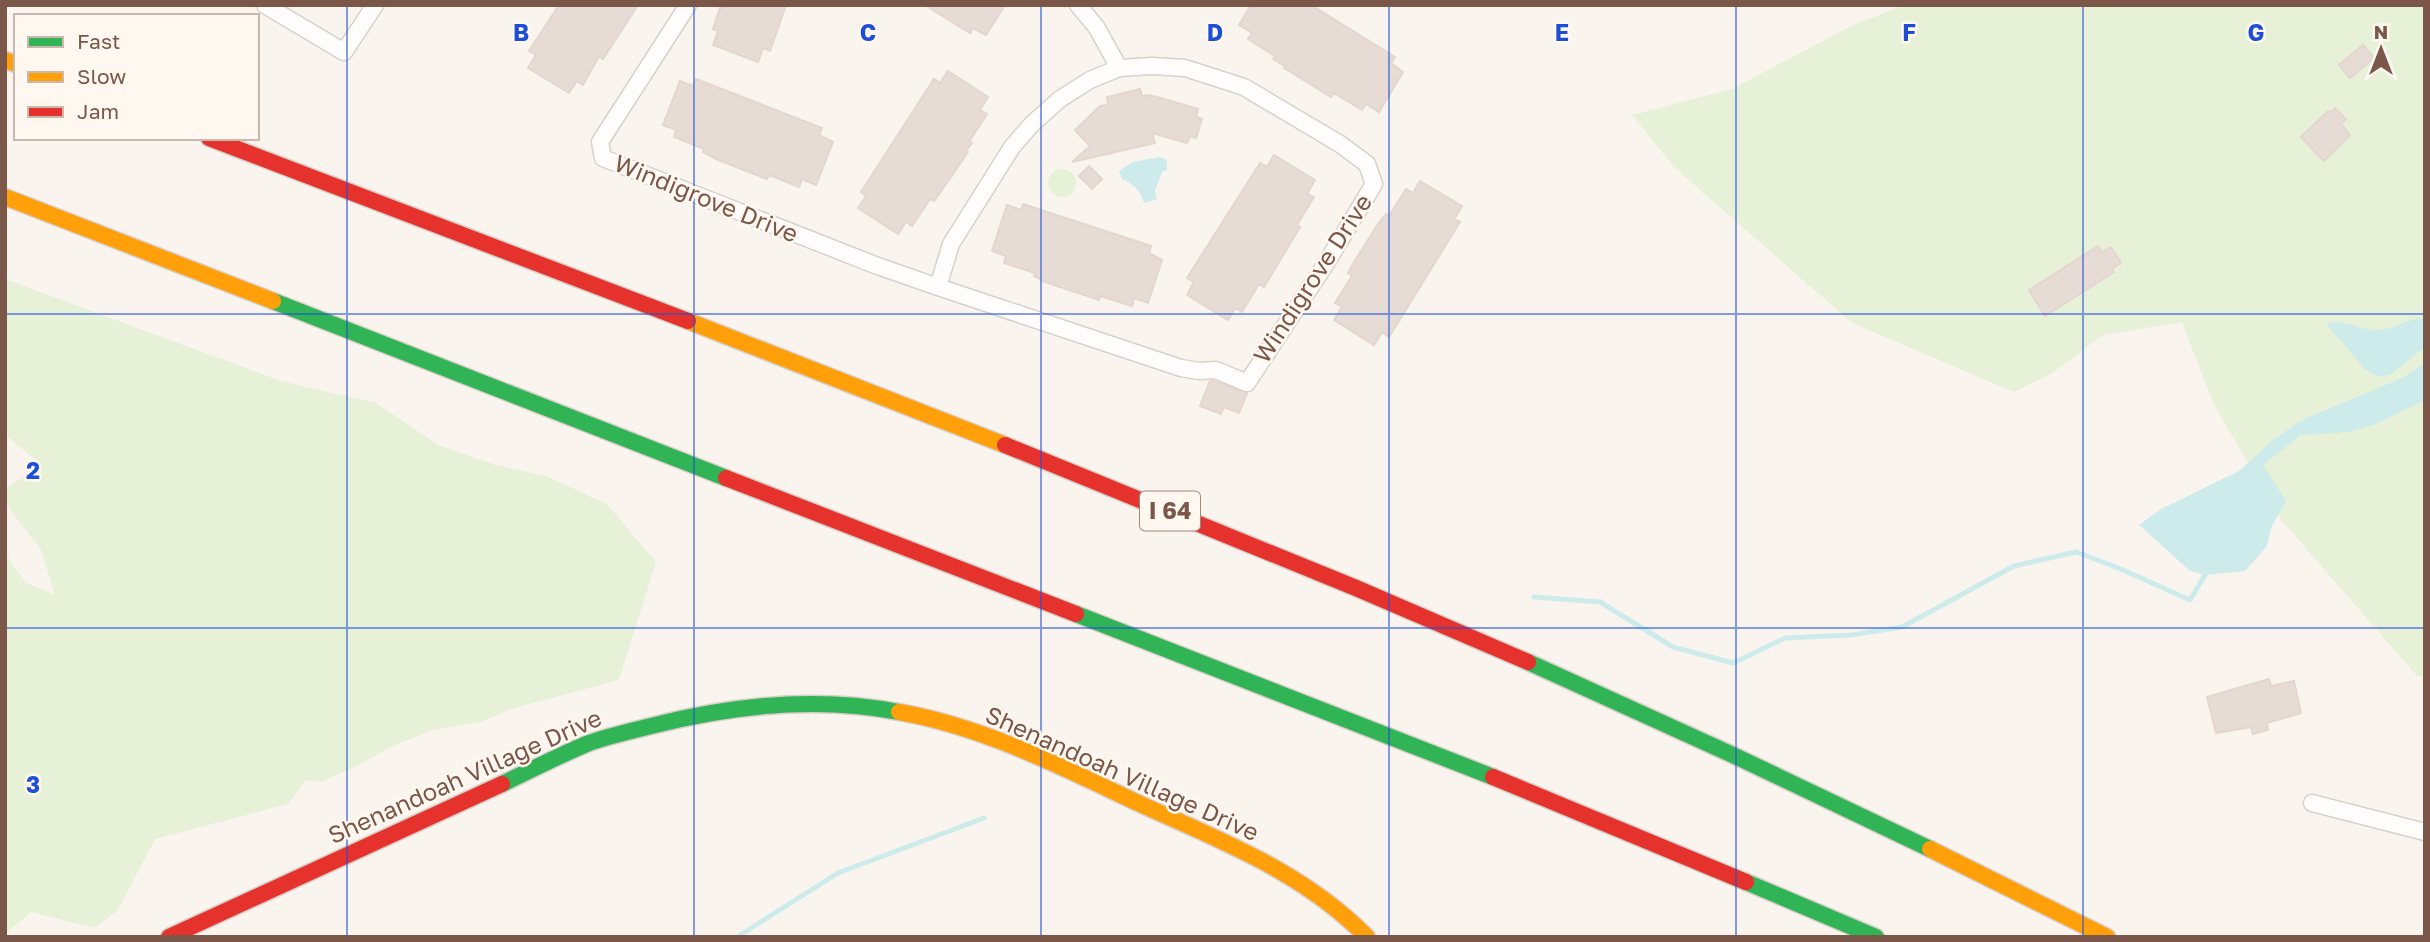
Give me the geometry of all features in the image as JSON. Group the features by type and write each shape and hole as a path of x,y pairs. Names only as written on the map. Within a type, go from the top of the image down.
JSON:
{"main road":[{"name":"I 64","path":"214,140 1012,448 1362,590 1713,747 1902,835 2108,937"},
{"path":"5,197 1424,749 1614,825 1876,937"},
{"name":"Shenandoah Village Drive","path":"169,937 590,743 631,730 683,719 766,704 800,702 833,702 912,714 989,737 1031,754 1241,850 1285,873 1324,900 1367,937"}],"street":[{"path":"265,5 344,52 375,5"},
{"name":"Windigrove Drive","path":"688,5 600,142 603,158 875,265 937,287 1181,368 1216,370 1247,383 1325,265 1374,184 1367,164 1340,144 1244,87 1185,68 1119,68 1090,80 1060,99 1032,124 1012,147 951,244 937,287"},
{"path":"1078,5 1097,28 1119,68"},
{"path":"2312,803 2425,832"}],"green space":[{"path":"1905,5 2425,5 2425,677 2417,676 2282,521 2213,403 2182,322 2103,335 2051,374 2014,392 1852,323 1674,167 1632,115 1732,89 1851,26"},
{"path":"1062,169 1072,173 1076,183 1072,193 1062,197 1052,193 1048,183 1052,173"},
{"path":"5,279 281,381 376,403 440,446 496,465 546,476 607,504 656,562 619,680 514,708 480,722 433,730 393,746 321,782 306,780 288,804 155,839 118,910 94,928 31,912 5,934 5,554 26,583 55,595 41,550 5,503 5,489 41,464 5,435"}],"water":[{"path":"1160,157 1167,160 1167,170 1162,172 1155,191 1157,199 1144,203 1138,191 1122,179 1119,171 1133,162"},
{"path":"2420,318 2425,321 2425,347 2390,375 2378,377 2365,369 2326,324 2339,322 2377,330"},
{"path":"2425,363 2425,400 2376,424 2349,432 2301,435 2263,465 2286,501 2271,528 2267,546 2245,571 2205,575 2190,571 2139,525 2161,509 2239,471 2274,439 2302,420 2402,378"}],"building":[{"path":"559,5 638,5 603,59 599,56 583,85 577,81 569,93 528,68 536,55 529,51"},
{"path":"721,5 786,5 770,51 763,48 758,62 713,45 718,31 713,29"},
{"path":"925,5 1005,5 986,35 973,28 970,33"},
{"path":"1251,5 1311,5 1395,57 1391,63 1403,72 1379,112 1366,104 1362,110 1334,93 1331,97 1284,68 1285,66 1273,59 1275,56 1248,39 1252,33 1239,25"},
{"path":"2363,45 2374,58 2350,78 2339,65"},
{"path":"948,71 988,97 980,110 987,114 969,142 972,143 966,151 968,152 934,201 930,199 912,226 906,222 898,234 858,208 866,196 861,192 934,79 940,83"},
{"path":"696,79 822,128 819,135 833,142 816,185 802,179 799,187 769,175 767,179 716,159 703,152 704,149 674,137 676,130 663,125 680,81 693,86"},
{"path":"1140,89 1142,96 1150,95 1198,109 1196,117 1202,119 1196,138 1190,136 1187,143 1152,133 1155,143 1072,162 1090,146 1075,130 1100,106 1108,105 1107,97"},
{"path":"2335,108 2346,119 2341,124 2350,135 2324,161 2301,137 2328,111 2330,113"},
{"path":"1274,155 1315,180 1307,194 1314,197 1297,225 1300,227 1264,287 1259,284 1242,312 1235,308 1228,320 1187,295 1194,282 1187,278 1260,163 1267,167"},
{"path":"1089,166 1102,179 1092,189 1079,176"},
{"path":"1420,181 1462,206 1454,219 1460,222 1389,337 1382,332 1374,345 1334,320 1342,307 1335,303 1352,276 1348,273 1378,224 1386,214 1389,216 1406,189 1413,193"},
{"path":"1023,204 1151,246 1149,253 1162,260 1148,303 1134,298 1132,306 1100,296 1099,300 1045,282 1034,276 1035,273 1004,263 1006,256 992,251 1007,205 1021,210"},
{"path":"2098,246 2102,252 2111,247 2121,263 2112,269 2114,272 2045,316 2029,290"},
{"path":"1210,381 1247,393 1239,413 1224,407 1221,414 1200,406"},
{"path":"2269,679 2271,686 2294,681 2301,713 2267,723 2268,730 2253,734 2251,727 2216,733 2207,697"}],"waterway":[{"path":"1534,597 1600,602 1673,647 1733,663 1785,638 1851,635 1902,627 2014,566 2076,552 2190,600 2205,575"},
{"path":"737,937 838,873 984,818"}],"traffic: fast":[{"path":"273,301 726,478"},
{"path":"1076,614 1493,777"},
{"path":"1528,662 1930,849"},
{"path":"502,784 589,743 713,713 806,704 837,704 899,712"},
{"path":"1746,882 1876,937"}],"traffic: slow":[{"path":"5,60 14,63"},
{"path":"5,197 273,301"},
{"path":"688,321 1005,445"},
{"path":"899,712 962,727 1022,750 1230,845 1288,876 1315,894 1367,937"},
{"path":"1930,849 2107,937"}],"traffic: jam":[{"path":"214,140 688,321"},
{"path":"1005,445 1356,588 1528,662"},
{"path":"726,478 1076,614"},
{"path":"1493,777 1746,882"},
{"path":"169,937 502,784"}]}
